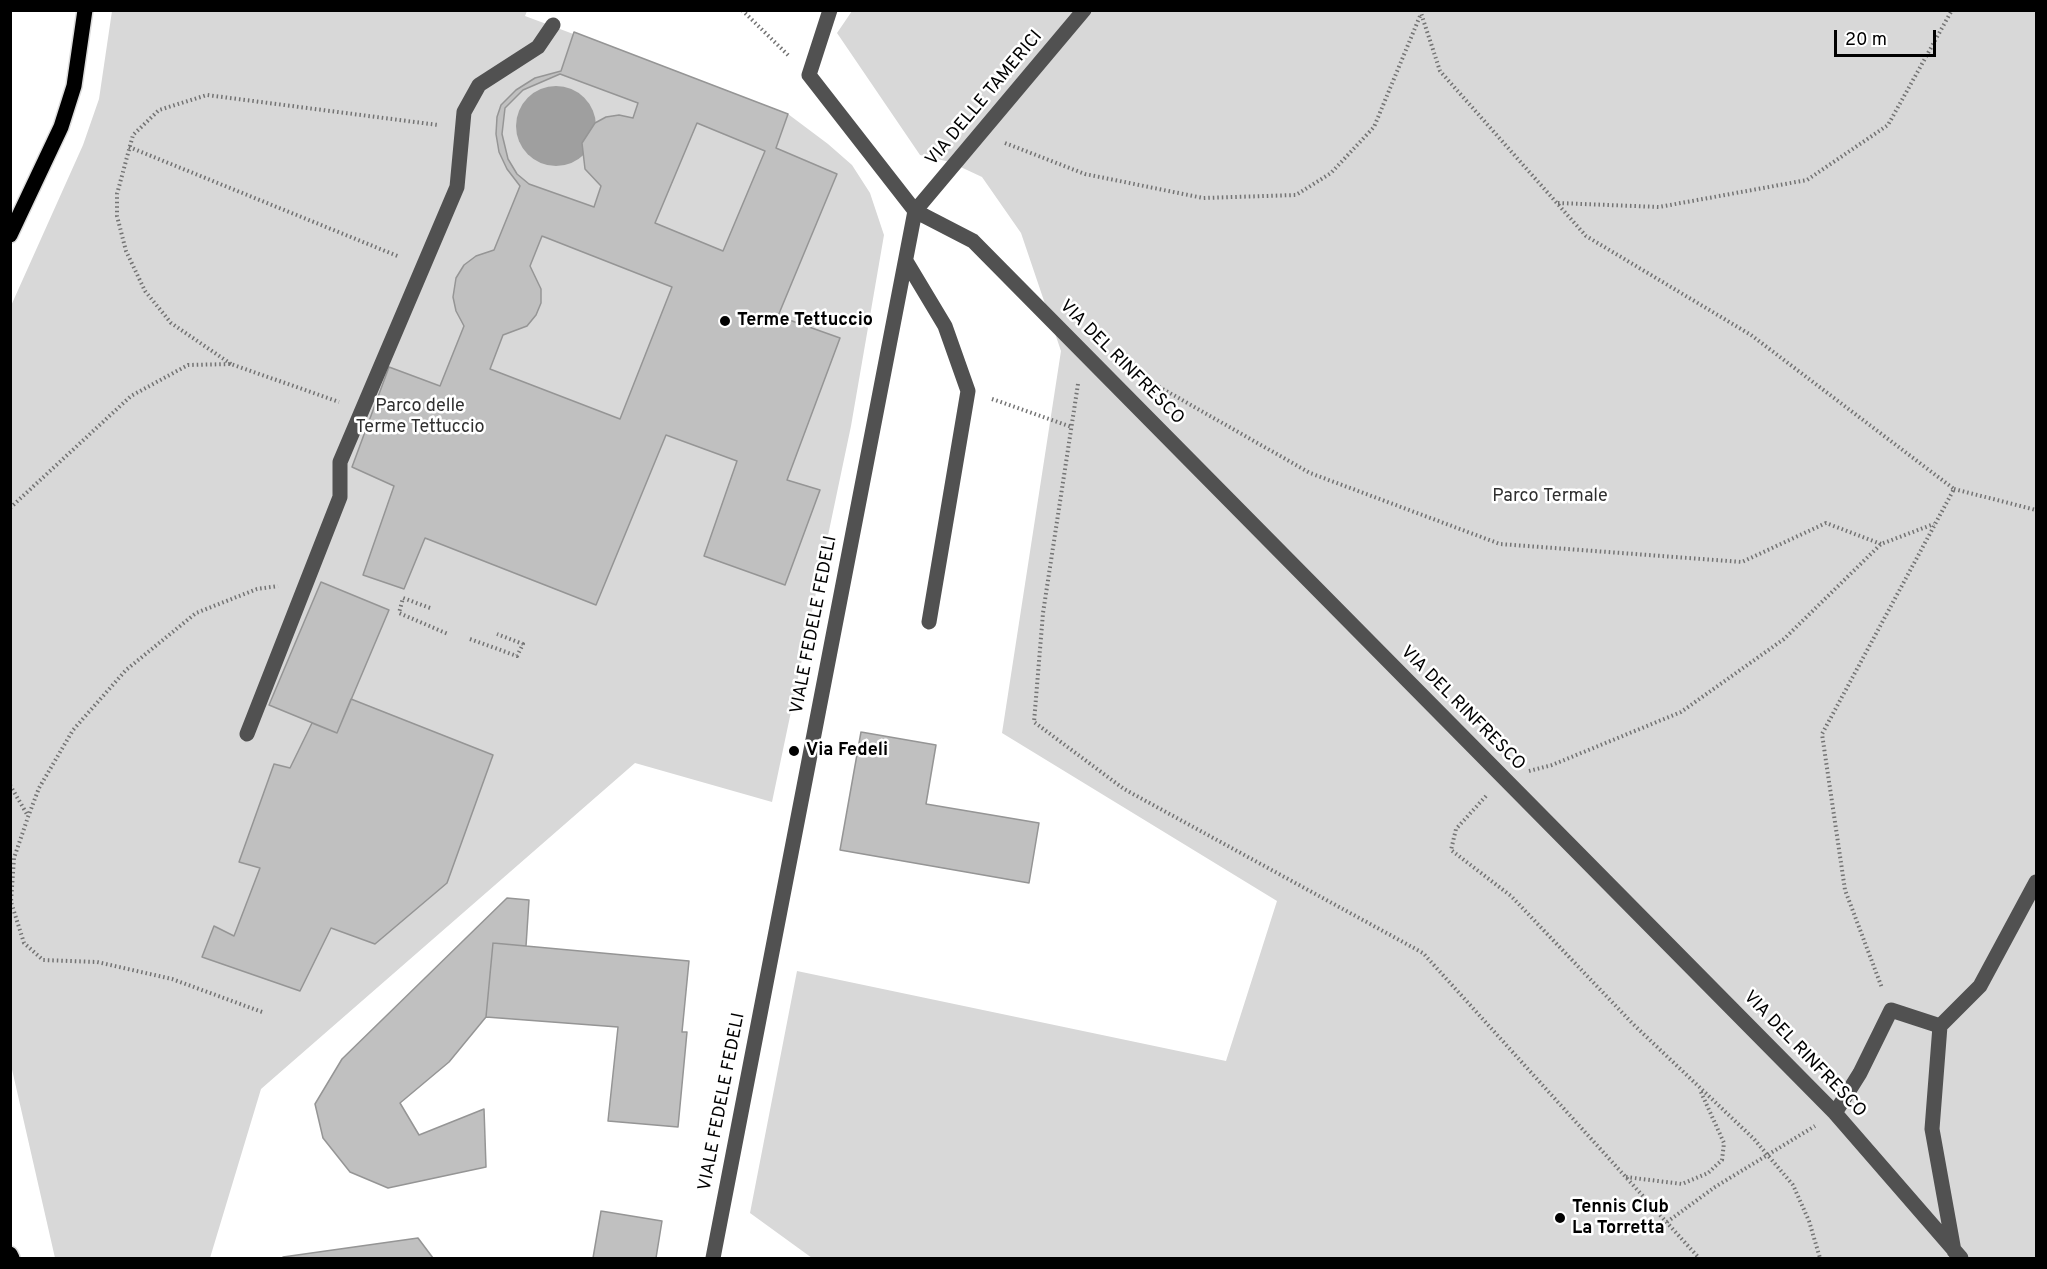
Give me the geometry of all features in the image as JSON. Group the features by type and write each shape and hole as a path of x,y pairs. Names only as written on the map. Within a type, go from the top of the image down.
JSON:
{"main road":[{"path":"10,235 61,128 74,86 85,10"},
{"path":"10,1254 12,1258"}],"street":[{"path":"830,10 809,75 915,211"},
{"name":"VIA DELLE TAMERICI","path":"915,211 1084,10"},
{"path":"247,734 340,497 340,462 457,187 464,112 479,85 538,47 553,25"},
{"name":"VIALE FEDELE FEDELI","path":"713,1258 915,211"},
{"name":"VIA DEL RINFRESCO","path":"915,211 973,241 1835,1113 1957,1255"},
{"path":"906,261 945,326 968,391 929,622"},
{"path":"1957,1255 1932,1129 1940,1026 1980,986 2037,882"},
{"path":"1835,1113 1860,1073 1891,1010 1940,1026"}],"path":[{"path":"741,10 809,75"},
{"path":"1557,203 1659,207 1807,180 1888,125 1952,10"},
{"path":"982,134 1085,174 1203,198 1296,195 1331,173 1374,127 1420,13"},
{"path":"1420,13 1440,71 1586,236 1751,335 1954,489 2037,510"},
{"path":"362,410 231,364 171,323 145,291 126,251 117,216 117,194 133,135 159,111 207,95 462,128"},
{"path":"129,147 423,266"},
{"path":"1083,353 1043,613 1034,722 1124,789 1423,953 1699,1258"},
{"path":"10,508 131,396 188,364 231,364"},
{"path":"1143,378 1310,473 1500,544 1742,562 1826,523 1881,544"},
{"path":"968,391 1072,427"},
{"path":"1891,1010 1845,890 1822,734 1954,489"},
{"path":"1820,1258 1809,1221 1793,1185 1754,1139 1633,1024 1511,896 1450,850 1456,829 1503,777 1552,765 1681,712 1784,639 1881,544 1935,524"},
{"path":"262,1012 172,979 97,962 43,960 24,943 11,902 14,858 39,788 73,730 126,670 196,613 257,589 308,582"},
{"path":"430,608 403,598 399,613 448,634"},
{"path":"470,639 517,656 523,644 497,634"},
{"path":"10,785 28,817"},
{"path":"1626,1177 1682,1184 1708,1173 1722,1160 1724,1143 1698,1087"},
{"path":"1667,1222 1715,1187 1835,1113"}],"green space":[{"name":"Parco delle Terme Tettuccio","path":"112,11 527,11 525,16 788,114 852,165 870,193 884,235 851,426 772,802 635,763 261,1089 210,1258 55,1258 11,1065 10,308 83,145 99,99"},
{"name":"Parco Termale","path":"852,11 2036,11 2036,1258 812,1258 750,1213 797,971 1226,1061 1277,901 1002,733 1061,351 1021,233 982,177 950,162 920,155 837,33"}],"shaded area":[{"path":"556,86 571,89 584,98 593,111 596,126 593,141 584,154 571,163 556,166 541,163 528,154 519,141 516,126 519,111 528,98 541,89"}],"building":[{"name":"Terme Tettuccio","path":"574,32 788,114 776,148 837,174 778,316 840,338 787,480 820,490 785,585 704,556 737,461 666,435 596,605 425,538 404,589 363,575 394,486 352,467 389,367 440,386 464,326 456,311 453,297 456,278 464,265 476,256 494,250 520,186 507,169 499,152 496,134 497,117 501,105 516,90 535,78 561,71","holes":["560,74 638,103 633,118 619,115 606,117 595,123 582,143 585,169 601,186 594,207 529,184 517,174 508,159 502,134 505,108 523,90","697,123 765,151 723,251 655,223","542,236 672,287 620,419 490,369 503,335 527,326 536,315 541,303 541,289 530,266"]},
{"path":"321,582 389,610 337,733 269,705"},
{"path":"351,699 493,755 447,883 375,944 331,928 300,991 202,957 214,926 234,936 260,868 239,862 274,764 290,768 312,723 337,733"},
{"path":"861,732 936,745 926,804 1039,823 1029,883 840,850"},
{"path":"507,898 529,900 526,946 493,943 486,1017 449,1062 400,1103 419,1135 484,1109 486,1167 388,1188 350,1172 323,1138 315,1104 342,1059"},
{"path":"493,943 689,961 682,1032 687,1032 678,1127 608,1121 618,1027 486,1017"},
{"path":"601,1211 662,1221 656,1258 593,1258"},
{"path":"418,1238 433,1258 283,1258 283,1257"}],"place":[{"name":"Terme Tettuccio","path":"725,321"},
{"name":"Via Fedeli","path":"794,751"},
{"name":"Tennis Club La Torretta","path":"1560,1218"}]}
